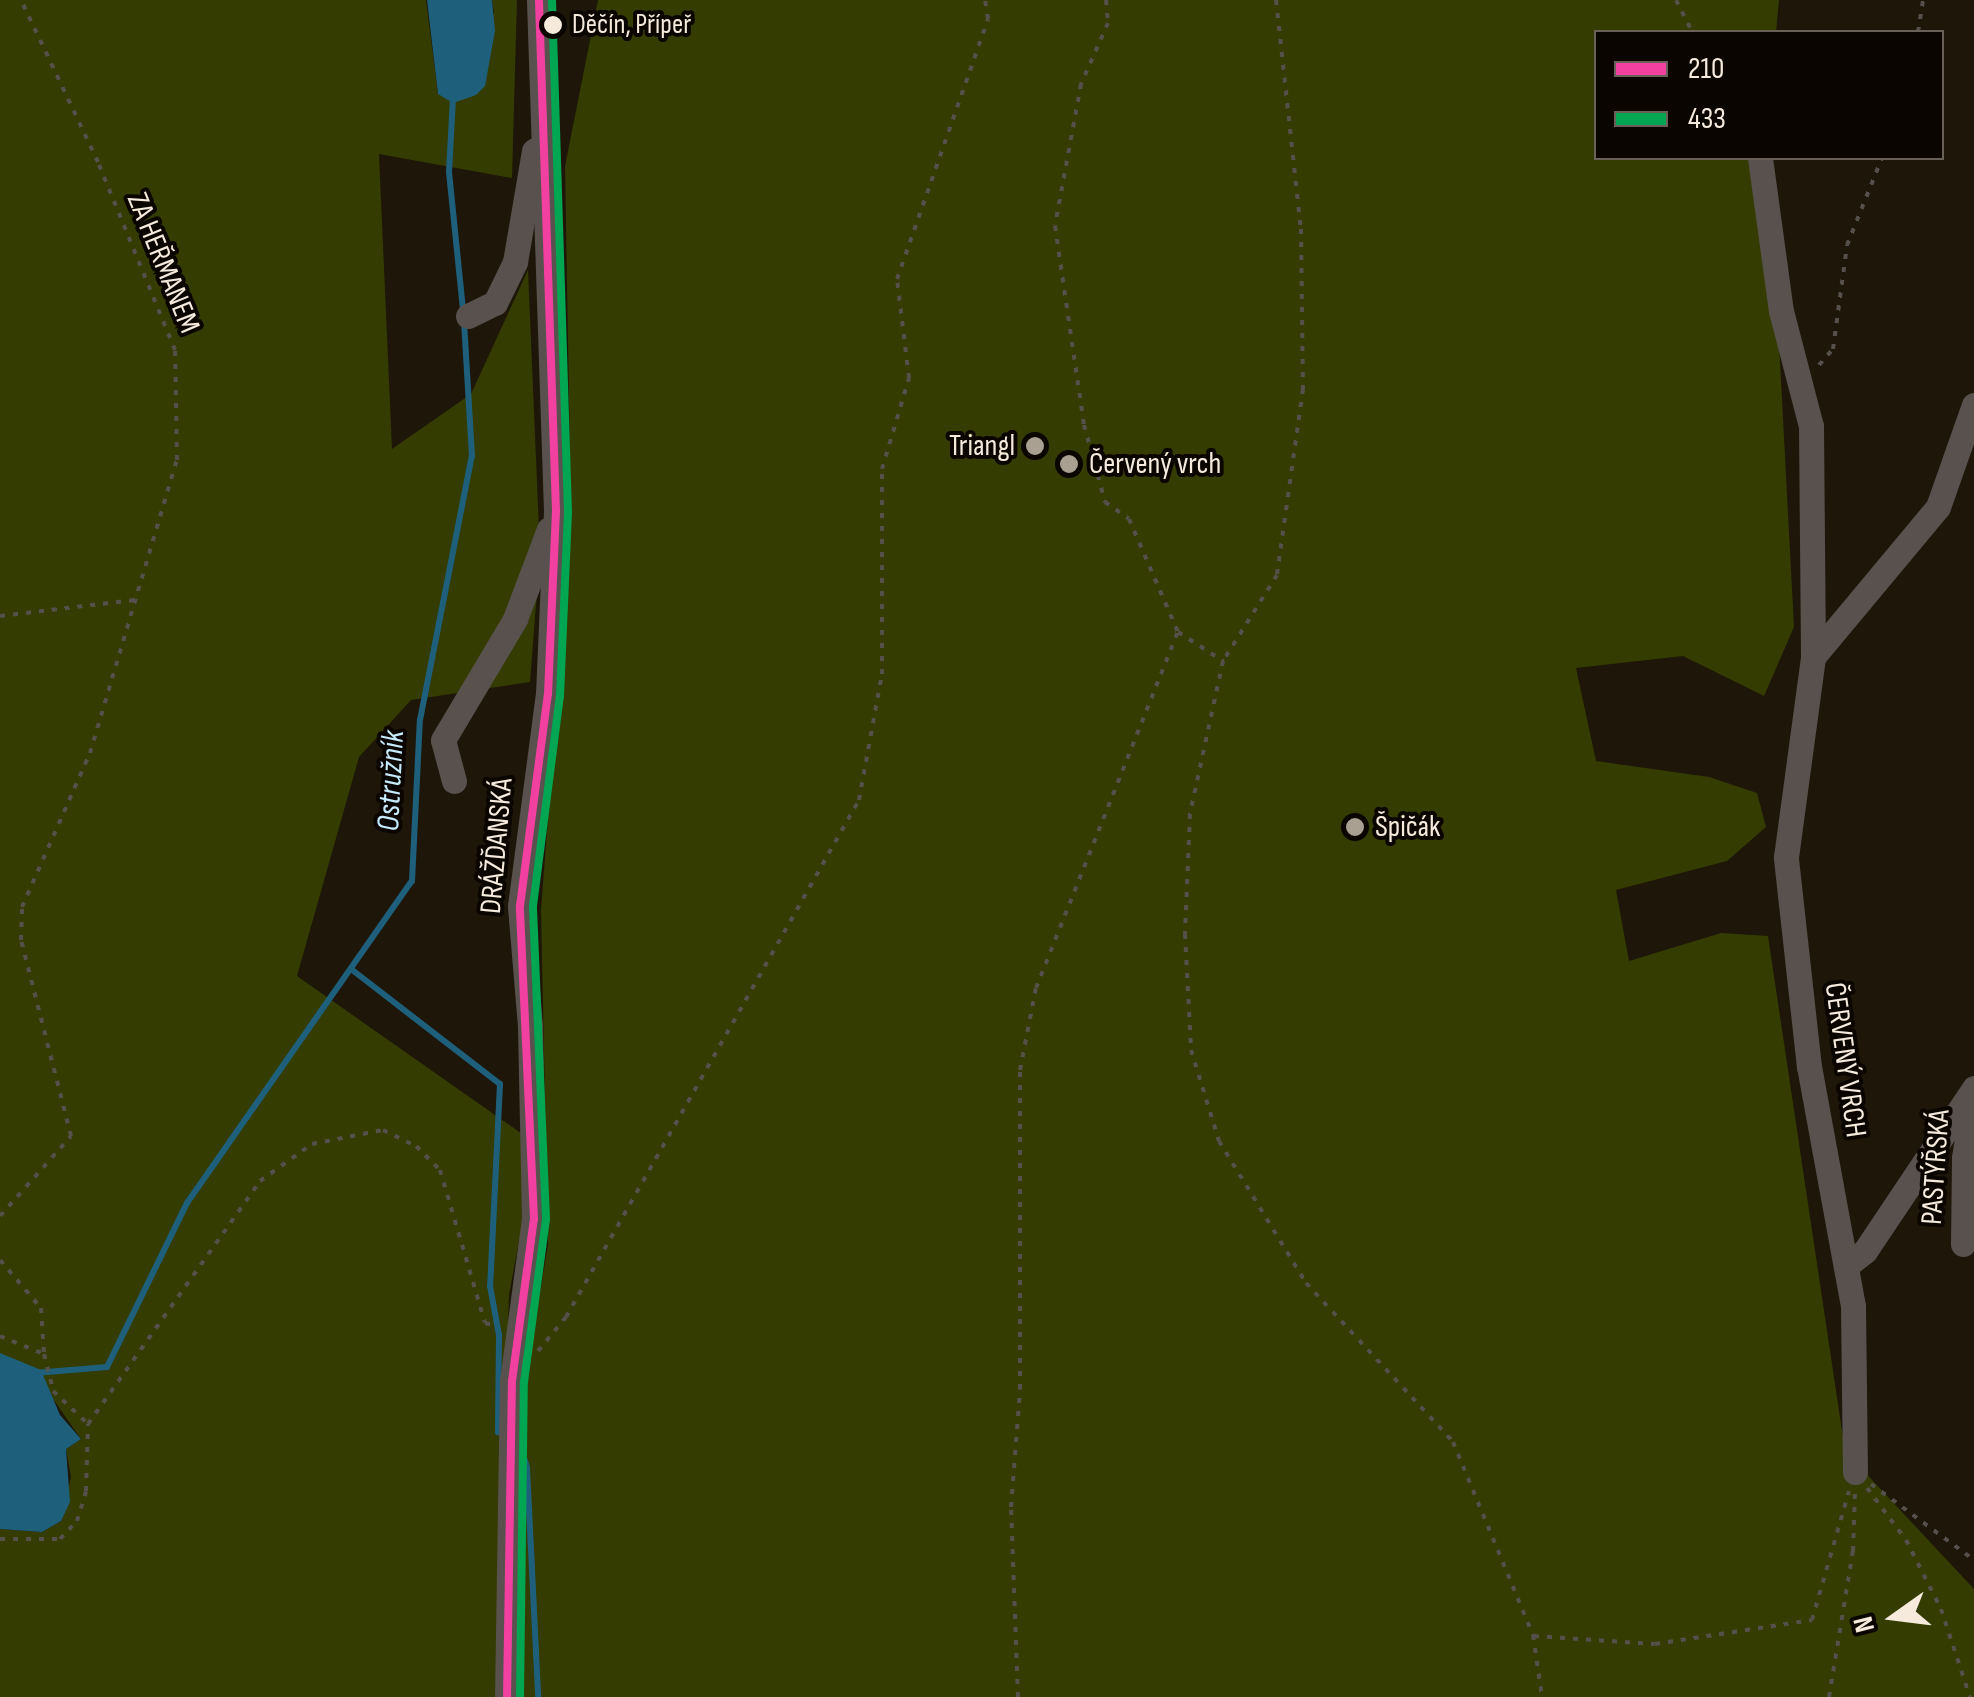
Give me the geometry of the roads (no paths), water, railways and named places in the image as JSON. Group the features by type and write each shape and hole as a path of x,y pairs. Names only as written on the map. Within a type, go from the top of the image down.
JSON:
{"street":[{"name":"DRÁŽĎANSKÁ","path":"507,1697 512,1381 534,1219 530,1026 520,906 548,694 556,511 539,0"},
{"path":"468,316 496,303 515,262 542,102"},
{"name":"ČERVENÝ VRCH","path":"1760,160 1757,172 1797,386 1811,426 1813,656 1786,858 1809,1067 1853,1306 1855,1472"},
{"path":"1813,656 1938,507 1974,405"},
{"path":"454,781 444,740 515,619 556,511"},
{"path":"1846,1266 1865,1251 1974,1092"},
{"name":"PASTÝŘSKÁ","path":"1963,1244 1964,1158 1974,1092"}],"water":[{"path":"427,0 492,0 495,31 485,86 476,95 453,103 438,94"},
{"path":"0,1353 41,1370 60,1415 81,1439 66,1449 70,1502 61,1521 42,1532 0,1529"}],"waterway":[{"name":"Ostružník","path":"453,98 449,172 463,310"},
{"name":"Ostružník","path":"35,1373 107,1367 187,1203 412,881 420,720 472,456 464,322"},
{"path":"351,969 500,1084 490,1286 499,1335 498,1432 506,1434"},
{"path":"518,1438 527,1468 538,1697"}],"place":[{"name":"Děčín, Přípeř","path":"553,25"},
{"name":"Triangl","path":"1035,446"},
{"name":"Červený vrch","path":"1069,464"},
{"name":"Špičák","path":"1355,827"}]}
